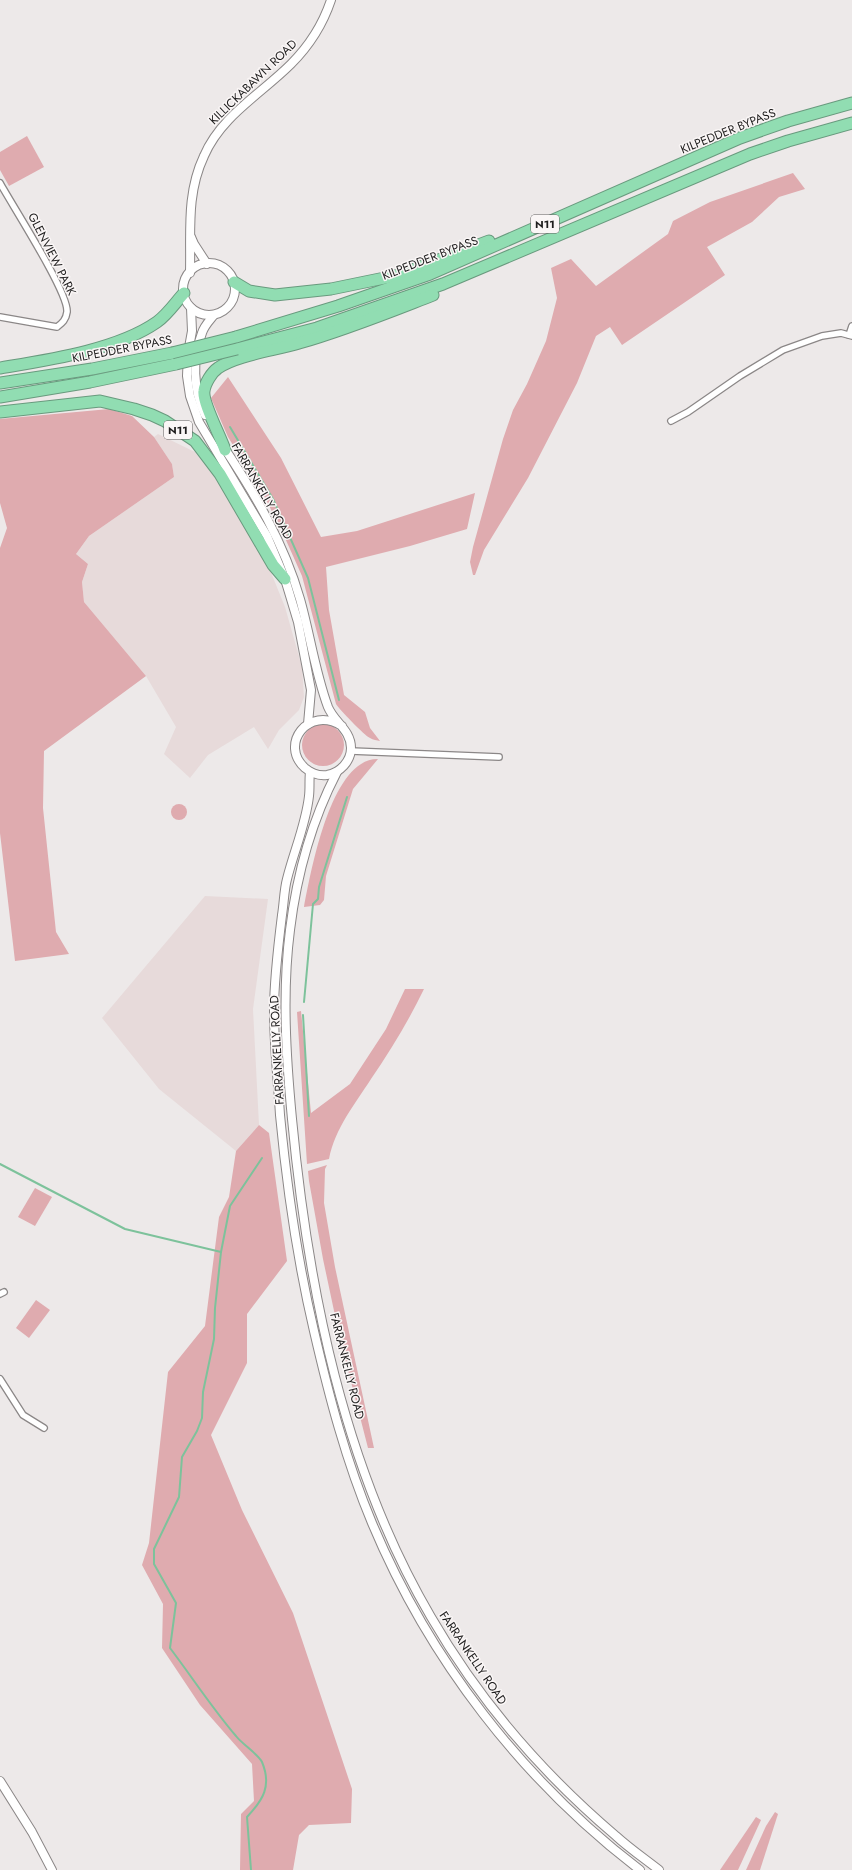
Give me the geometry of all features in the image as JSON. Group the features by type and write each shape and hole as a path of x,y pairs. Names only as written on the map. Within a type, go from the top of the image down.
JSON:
{"highway":[{"name":"KILPEDDER BYPASS","path":"0,383 92,369 172,353 236,337 338,306 430,274 740,138 788,121 852,103"},
{"name":"KILPEDDER BYPASS","path":"0,397 90,382 176,364 317,328 443,284 520,252 593,219 750,154 788,141 852,123"},
{"name":"N11","path":"234,282 249,291 276,295 331,289 399,275 592,203"},
{"name":"N11","path":"225,450 208,408 204,391 211,374 218,368 234,360 299,343 363,322 464,283 520,252"},
{"path":"0,368 99,348 113,343 147,328 158,321 169,311 184,293"},
{"name":"N11","path":"0,412 100,401 134,409 165,422 195,441 220,474 273,564 285,579"}],"main road":[{"name":"KILLICKABAWN ROAD","path":"190,272 189,230 192,192 204,156 221,127 292,63 310,43 327,12 331,0"},
{"name":"KILLICKABAWN ROAD","path":"189,230 194,244 207,264"},
{"path":"207,264 216,264 224,268 230,274 234,282 233,299 229,306 222,312 214,315 198,312 191,308 186,301 184,293 184,286 190,272 200,265 207,264"},
{"name":"FARRANKELLY ROAD","path":"191,308 192,331 188,353 187,376 190,396 199,422 267,536 285,579 298,622 311,690 308,724"},
{"name":"FARRANKELLY ROAD","path":"214,315 202,331 197,351 196,388 200,404 215,435 259,504 278,540 300,598 329,708 342,726"},
{"path":"325,719 334,721 342,726 349,737 351,751 349,759 337,772 328,775 319,775 310,772 299,761 295,746 299,734 308,724 316,720 325,719"},
{"name":"FARRANKELLY ROAD","path":"310,772 309,798 286,882 276,955 274,1012 278,1086 290,1206 298,1259 323,1369 345,1448 372,1523 396,1576 425,1628 451,1670 502,1739 545,1786 597,1835 640,1870"},
{"name":"FARRANKELLY ROAD","path":"337,772 316,815 308,840 295,896 287,963 286,1023 295,1154 305,1229 329,1350 351,1430 367,1480 384,1524 406,1571 431,1617 474,1683 507,1727 540,1765 617,1838 659,1870"},
{"path":"0,1781 32,1832 52,1870"}],"street":[{"name":"GLENVIEW PARK","path":"0,183 51,272 64,298 67,311 64,321 57,327 0,317"},
{"path":"671,421 688,412 740,376 783,350 822,336 841,333 850,336 852,326"},
{"path":"351,751 499,757"},
{"path":"0,1379 23,1415 44,1428"}],"shaded area":[{"path":"27,136 44,167 9,186 0,170 0,152"},
{"path":"793,173 805,189 779,197 752,222 707,247 725,275 622,345 610,327 596,336 577,383 528,478 484,550 475,575 473,575 470,562 473,547 503,439 513,410 527,384 546,341 557,298 551,268 571,259 596,286 668,234 673,221 710,202"},
{"path":"228,377 281,458 321,537 357,531 475,493 467,529 410,546 326,567 329,610 344,695 365,712 370,728 380,741 367,736 341,711 336,704 302,576 281,529 263,494 228,437 211,398"},
{"path":"109,409 132,416 154,437 172,464 174,477 89,536 76,554 88,564 82,582 84,602 146,676 44,751 43,808 56,932 69,954 15,961 0,833 0,548 7,528 0,503 0,419"},
{"path":"158,434 195,452 223,488 270,570 285,607 302,667 304,697 299,710 279,730 268,749 254,727 208,755 190,778 164,754 176,727 146,676 84,602 82,582 88,564 76,554 89,536 174,477 172,464 154,437"},
{"path":"319,724 327,724 335,727 341,733 344,745 341,757 335,763 327,766 319,766 311,763 305,757 302,749 302,741 305,733 311,727"},
{"path":"378,759 353,789 326,876 324,900 320,905 304,907 318,844 326,819 336,796 348,777 362,764"},
{"path":"179,804 186,809 187,812 182,819 179,820 172,815 171,812 176,805"},
{"path":"205,896 268,899 253,1009 259,1125 236,1151 159,1089 102,1018"},
{"path":"405,989 424,989 393,1046 352,1107 336,1137 329,1159 307,1164 297,1012 301,1011 311,1113 350,1084 386,1029"},
{"path":"259,1125 269,1133 287,1261 247,1314 247,1363 211,1435 242,1510 293,1613 352,1789 351,1823 309,1825 299,1835 293,1870 240,1870 241,1814 254,1801 252,1764 200,1705 162,1648 163,1604 142,1565 149,1543 168,1372 205,1326 219,1217 229,1197 236,1151"},
{"path":"327,1165 325,1169 324,1203 335,1267 374,1448 368,1448 340,1339 323,1259 309,1181 308,1171"},
{"path":"35,1188 52,1197 35,1226 18,1217"},
{"path":"36,1300 50,1310 29,1338 16,1328"},
{"path":"775,1812 778,1814 760,1870 746,1870 766,1826"},
{"path":"756,1817 761,1820 738,1870 720,1870"}],"waterway":[{"path":"230,427 273,499 308,578 339,700"},
{"path":"304,1002 313,904 318,899 319,887 347,797"},
{"path":"303,1015 309,1116"},
{"path":"251,1870 247,1817 258,1805 264,1792 266,1785 265,1771 260,1759 227,1725 170,1648 176,1603 154,1564 154,1549 179,1497 182,1457 197,1431 202,1418 203,1392 214,1339 215,1308 221,1252 230,1206 262,1158"},
{"path":"0,1164 125,1229 221,1252"}]}
